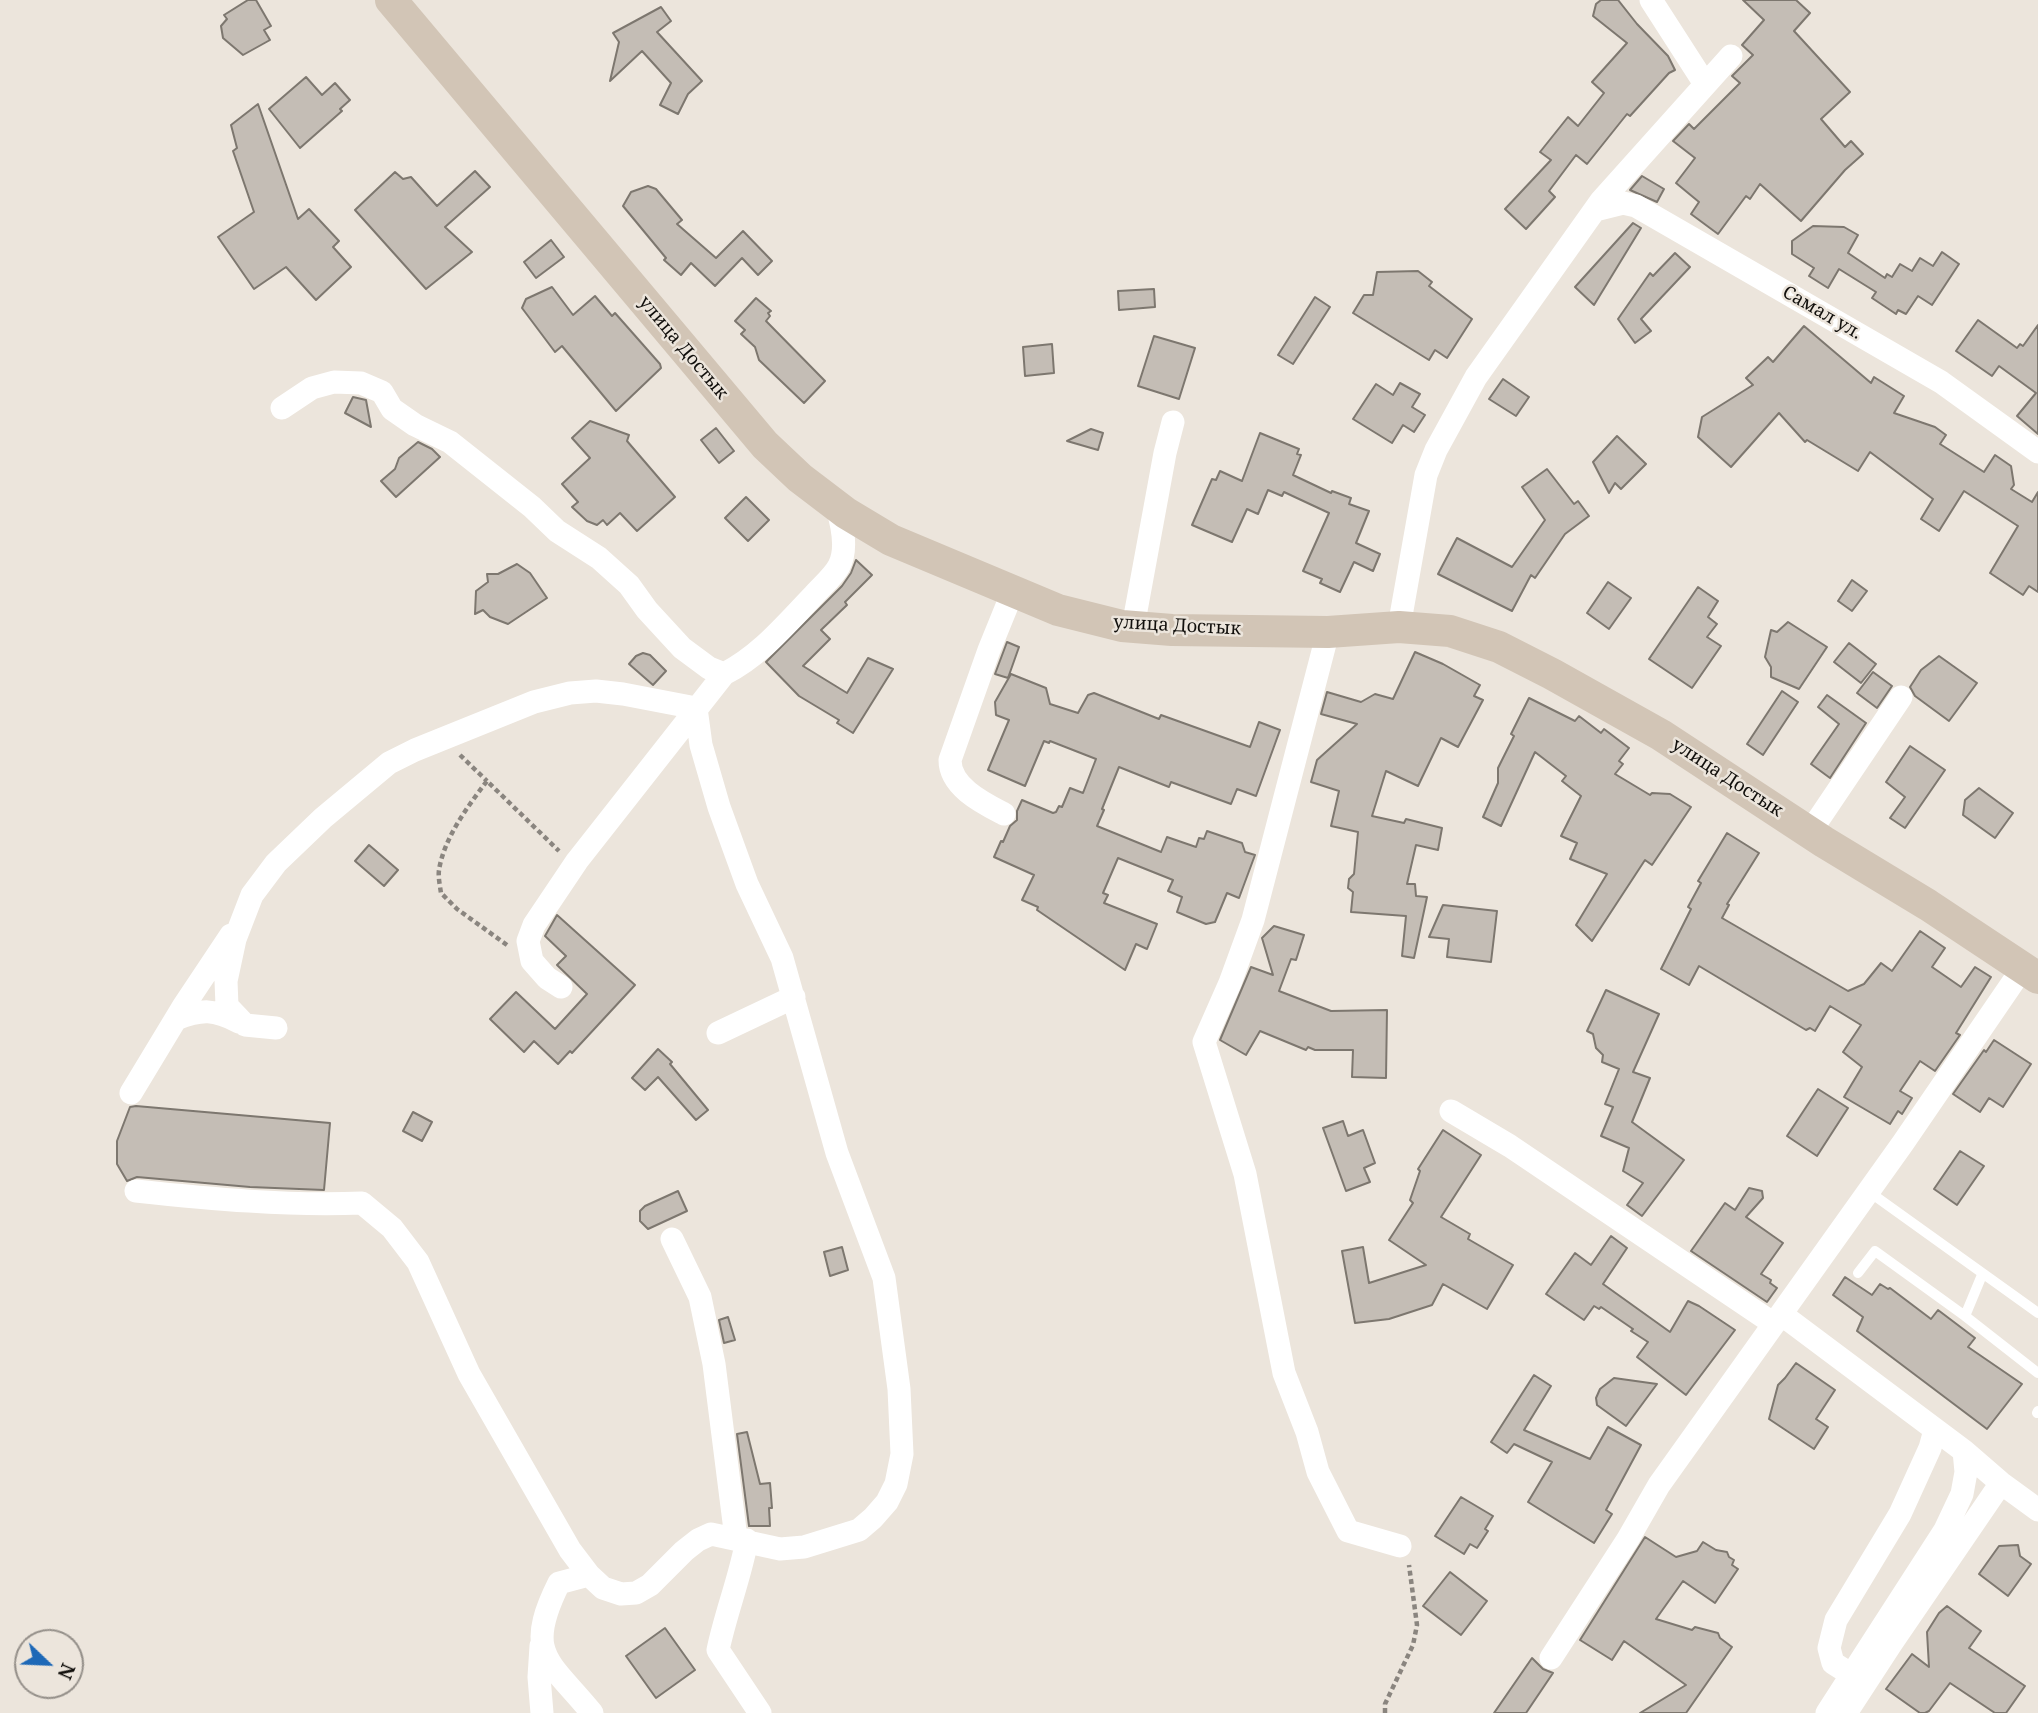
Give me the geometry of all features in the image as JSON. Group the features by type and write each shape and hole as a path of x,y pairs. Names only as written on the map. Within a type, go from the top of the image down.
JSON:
{"main road":[{"name":"улица Достык","path":"391,0 757,436 800,478 837,507 891,540 1058,610 1133,627 1328,632 1399,627 1450,632 1499,647 1661,735 1928,905 2030,974"}],"street":[{"path":"1651,0 1705,84"},
{"path":"1399,627 1426,475 1436,450 1476,377 1595,210 1731,56"},
{"name":"Самал ул.","path":"1595,210 1623,203 1636,205 1907,361 1941,382 2038,452"},
{"path":"282,408 312,388 334,382 361,383 383,392 393,409 415,425 450,442 532,507 557,531 599,558 629,586 682,648 709,668 723,674"},
{"path":"1133,627 1173,422"},
{"path":"561,988 547,978 532,961 528,942 534,925 574,867 723,674 740,666 771,641 840,565 843,544 837,507"},
{"path":"1004,814 981,802 953,778 950,760 1013,591"},
{"path":"1328,632 1253,920 1230,983 1204,1042 1245,1174 1284,1373 1307,1432 1318,1472 1348,1531 1400,1546"},
{"path":"131,1093 229,937 252,895 276,863 323,818 389,763 534,702 570,693 596,691 623,694 696,708"},
{"path":"1810,832 1900,697"},
{"path":"696,708 701,745 719,807 747,884 782,958 837,1153 884,1278 898,1389 902,1454 896,1484 887,1502 859,1530 804,1548 780,1549 711,1534"},
{"path":"245,1025 227,1006 226,982 235,940 252,895"},
{"path":"1551,1658 1628,1539 1659,1485 1868,1191 2030,974"},
{"path":"718,1033 794,997"},
{"path":"176,1019 208,1011 222,1014 245,1025 276,1028"},
{"path":"1451,1111 1510,1146 1777,1319 1964,1451 2038,1510"},
{"path":"136,1191 213,1199 319,1205 362,1203 392,1228 418,1262 469,1374 570,1550 603,1588 621,1594 636,1593 650,1585 691,1546 711,1534 726,1518 731,1508"},
{"path":"672,1238 700,1297 714,1364 731,1508 741,1539 740,1575 724,1622 718,1650 760,1713"},
{"path":"1852,1675 1833,1663 1829,1648 1836,1620 1899,1514 1930,1448 1935,1430"},
{"path":"1827,1713 1945,1530 1962,1494 1966,1472 1964,1451"},
{"path":"1846,1713 2001,1483"},
{"path":"542,1713 539,1676 547,1607 559,1583 589,1575"},
{"path":"541,1645 550,1666 592,1713"}],"lane":[{"path":"1868,1191 2038,1313"},
{"path":"1858,1273 1875,1251 2038,1373"},
{"path":"1965,1316 1982,1275"}],"path":[{"path":"444,739 574,867"},
{"path":"487,781 467,808 447,846 439,871 441,893 491,935 532,961"},
{"path":"1385,1713 1385,1704 1413,1645 1417,1625 1408,1557 1400,1546"}],"building":[{"path":"248,0 256,0 271,26 264,30 270,40 243,55 223,38 221,26 227,19 224,15"},
{"path":"1601,0 1618,0 1668,56 1675,70 1669,73 1630,116 1627,114 1587,164 1576,155 1549,191 1555,197 1526,229 1505,209 1551,160 1540,152 1568,117 1578,126 1604,93 1592,82 1627,43 1593,16 1596,4"},
{"path":"1743,0 1796,0 1810,13 1794,31 1850,92 1821,119 1845,147 1851,141 1863,154 1845,170 1801,221 1760,184 1750,199 1746,196 1718,234 1691,214 1699,202 1676,183 1695,158 1673,141 1689,124 1694,129 1740,83 1732,76 1753,55 1742,45 1764,20"},
{"path":"661,7 671,21 657,32 702,81 688,94 678,114 660,105 671,83 642,51 610,81 619,42 613,33"},
{"path":"306,77 322,95 335,83 350,100 340,109 342,111 300,148 269,109"},
{"path":"258,104 298,219 309,209 339,241 333,247 351,267 316,300 286,267 254,289 218,237 254,212 233,151 237,148 231,125"},
{"path":"475,171 490,187 445,227 472,252 426,289 355,210 395,172 403,179 411,177 437,206"},
{"path":"1642,176 1664,189 1657,202 1630,190"},
{"path":"648,186 656,189 682,220 677,224 716,258 743,231 772,261 758,275 742,258 715,286 691,263 681,275 664,260 666,258 623,206 631,192"},
{"path":"1633,223 1641,228 1594,305 1575,287"},
{"path":"1813,226 1844,227 1858,235 1848,253 1885,278 1887,274 1892,277 1900,264 1912,271 1920,258 1933,266 1942,252 1959,264 1932,305 1918,296 1906,314 1898,310 1896,314 1872,298 1876,292 1839,269 1828,288 1809,276 1814,268 1792,254 1792,241"},
{"path":"551,240 564,257 536,278 524,262"},
{"path":"1675,253 1690,267 1641,319 1651,331 1635,343 1618,319 1650,273 1653,276"},
{"path":"1418,271 1432,282 1429,286 1472,319 1447,358 1435,350 1429,360 1353,313 1364,295 1373,295 1377,272"},
{"path":"552,287 573,315 595,296 612,316 615,313 660,364 661,368 616,411 562,346 555,352 522,308 526,299"},
{"path":"1154,289 1155,307 1119,310 1118,291"},
{"path":"1315,297 1330,307 1293,364 1278,355"},
{"path":"756,298 771,311 766,321 825,381 804,403 759,360 755,347 741,334 745,330 735,321"},
{"path":"1978,320 2017,348 2020,344 2023,346 2038,325 2038,434 2017,416 2036,393 1999,366 1992,376 1956,351"},
{"path":"1804,326 1871,383 1874,377 1904,396 1894,413 1935,427 1946,435 1940,444 1984,472 1995,455 2011,466 2014,485 2011,489 2032,502 2038,492 2038,592 2029,586 2023,595 1990,573 2018,526 1964,491 1939,531 1921,519 1933,499 1870,452 1858,471 1807,440 1805,442 1779,413 1731,467 1698,437 1702,417 1753,385 1746,378 1768,357 1773,362"},
{"path":"1154,336 1195,348 1179,399 1138,386"},
{"path":"1052,344 1054,373 1025,376 1023,347"},
{"path":"1503,379 1529,397 1516,416 1489,399"},
{"path":"1400,383 1420,394 1412,407 1425,415 1414,432 1403,425 1392,443 1353,419 1376,384 1393,395"},
{"path":"353,397 366,400 371,427 345,413"},
{"path":"590,421 629,435 627,441 675,497 637,531 620,513 607,525 603,520 597,525 587,521 572,507 578,502 562,484 590,458 572,438"},
{"path":"716,428 734,451 719,463 701,440"},
{"path":"1091,429 1103,433 1098,450 1067,441"},
{"path":"1260,433 1299,449 1297,454 1301,455 1293,475 1331,493 1332,491 1351,498 1349,504 1369,511 1356,543 1380,554 1373,571 1354,562 1340,592 1320,583 1322,579 1303,571 1329,513 1284,492 1282,496 1268,490 1258,514 1247,509 1232,542 1192,525 1212,479 1216,480 1220,471 1242,481"},
{"path":"1617,436 1646,464 1621,489 1615,483 1609,493 1593,462"},
{"path":"418,442 432,449 440,457 396,497 381,481 395,469 399,458"},
{"path":"1547,469 1574,504 1578,501 1589,516 1565,534 1535,578 1531,575 1512,611 1438,574 1457,538 1512,567 1545,520 1522,487"},
{"path":"746,497 769,520 748,541 725,518"},
{"path":"856,560 872,575 821,630 830,639 803,666 847,693 868,658 893,669 853,733 837,723 839,720 799,696 766,662 842,586"},
{"path":"517,564 530,573 547,598 508,624 490,617 483,610 475,614 476,591 488,582 487,574 498,574"},
{"path":"1852,580 1867,591 1852,611 1838,601"},
{"path":"1608,582 1631,598 1609,629 1587,613"},
{"path":"1698,587 1718,601 1708,617 1717,624 1707,637 1721,646 1692,688 1649,659"},
{"path":"1788,622 1827,647 1799,689 1771,677 1771,667 1765,657 1771,630 1777,632"},
{"path":"1007,642 1019,647 1008,678 995,674"},
{"path":"1849,643 1876,664 1861,683 1834,662"},
{"path":"1415,652 1480,685 1474,696 1483,700 1458,747 1441,738 1418,786 1386,771 1372,816 1404,823 1406,819 1442,828 1438,850 1416,845 1407,884 1415,884 1416,896 1427,897 1414,958 1402,956 1406,916 1351,912 1353,892 1348,888 1349,879 1354,874 1358,832 1331,826 1339,791 1311,782 1317,760 1357,724 1321,714 1327,692 1361,702 1375,694 1393,699"},
{"path":"643,653 650,655 666,671 653,685 629,664"},
{"path":"1939,656 1977,683 1949,721 1915,696 1910,687 1921,670"},
{"path":"1873,672 1892,686 1877,708 1857,693"},
{"path":"1011,674 1046,688 1050,704 1078,713 1088,695 1094,693 1159,719 1161,715 1250,747 1259,722 1280,730 1256,796 1237,789 1231,804 1171,782 1169,787 1119,767 1102,809 1104,810 1097,826 1161,852 1167,837 1196,847 1199,838 1204,839 1207,831 1242,843 1245,852 1255,855 1239,898 1227,893 1215,922 1206,924 1177,912 1182,897 1168,891 1173,880 1118,858 1103,893 1108,895 1104,903 1157,924 1147,949 1136,944 1125,970 1037,910 1038,907 1022,900 1034,875 994,857 1010,826 1017,820 1017,811 1022,800 1056,812 1059,806 1062,807 1070,788 1083,793 1096,759 1044,741 1025,786 988,770 1009,720 996,715 995,702"},
{"path":"1782,691 1798,702 1763,755 1747,744"},
{"path":"1827,695 1866,723 1830,778 1811,764 1839,724 1818,707"},
{"path":"1529,698 1575,721 1579,716 1601,733 1604,729 1629,748 1619,761 1623,764 1615,774 1650,795 1670,794 1691,807 1652,865 1645,860 1592,941 1576,925 1607,874 1570,859 1577,843 1561,836 1581,796 1562,781 1566,776 1535,752 1501,826 1483,817 1498,783 1498,768 1514,736 1511,734"},
{"path":"1910,746 1945,770 1905,828 1890,818 1905,797 1886,782"},
{"path":"1979,788 2013,813 1995,838 1963,815 1965,800"},
{"path":"1727,833 1759,853 1727,904 1729,905 1722,918 1848,991 1864,984 1881,963 1892,971 1920,931 1945,948 1932,967 1961,987 1975,967 1991,977 1956,1033 1960,1035 1935,1071 1920,1061 1900,1091 1912,1098 1902,1114 1898,1111 1890,1124 1844,1097 1862,1067 1843,1052 1861,1025 1830,1006 1815,1031 1810,1028 1806,1030 1699,966 1689,985 1661,969 1691,909 1688,907 1701,883 1698,881"},
{"path":"369,845 398,870 384,886 355,861"},
{"path":"1443,905 1497,911 1491,962 1447,957 1449,939 1429,937"},
{"path":"557,915 635,985 572,1053 570,1051 558,1064 534,1041 524,1052 490,1019 516,992 555,1029 587,994 557,965 566,956 545,936"},
{"path":"1274,926 1304,935 1296,960 1291,959 1279,991 1331,1011 1387,1010 1386,1078 1352,1077 1353,1050 1315,1050 1308,1047 1306,1050 1260,1031 1246,1055 1220,1040 1251,967 1273,975 1262,938"},
{"path":"1606,990 1659,1014 1633,1072 1650,1078 1632,1122 1684,1160 1642,1216 1627,1205 1643,1183 1623,1171 1629,1148 1601,1136 1613,1107 1605,1104 1619,1069 1602,1062 1603,1055 1596,1048 1593,1034 1587,1031"},
{"path":"1994,1040 2031,1064 2003,1107 1989,1098 1980,1112 1953,1094"},
{"path":"658,1049 672,1062 670,1064 708,1110 696,1120 658,1077 645,1090 632,1078"},
{"path":"1818,1089 1848,1108 1817,1156 1787,1136"},
{"path":"130,1107 330,1123 324,1190 250,1187 137,1177 127,1181 117,1164 117,1141"},
{"path":"413,1112 432,1122 422,1141 403,1131"},
{"path":"1343,1121 1348,1136 1363,1130 1375,1163 1364,1168 1370,1182 1346,1191 1323,1128"},
{"path":"1443,1130 1481,1155 1441,1217 1470,1234 1468,1239 1513,1265 1487,1309 1443,1284 1432,1305 1389,1319 1355,1323 1342,1251 1363,1247 1369,1283 1426,1265 1389,1240 1413,1203 1410,1200 1420,1171 1418,1169"},
{"path":"1960,1151 1984,1166 1957,1205 1934,1189"},
{"path":"1749,1188 1762,1191 1763,1198 1746,1217 1783,1243 1761,1274 1777,1288 1767,1302 1691,1251 1725,1203 1735,1210"},
{"path":"678,1191 687,1211 648,1229 640,1221 640,1211 645,1206"},
{"path":"1611,1236 1627,1248 1603,1284 1670,1332 1688,1301 1735,1330 1686,1395 1637,1357 1648,1342 1631,1331 1633,1329 1601,1307 1599,1309 1594,1306 1584,1320 1546,1294 1575,1253 1591,1265"},
{"path":"842,1247 848,1270 830,1276 824,1252"},
{"path":"1845,1277 1872,1295 1880,1284 1890,1288 1931,1319 1938,1310 1975,1338 1968,1347 2022,1384 1987,1429 1857,1331 1863,1317 1833,1295"},
{"path":"728,1317 735,1340 724,1343 719,1320"},
{"path":"1796,1363 1835,1390 1816,1419 1828,1427 1814,1449 1769,1419 1778,1385"},
{"path":"1534,1375 1551,1386 1524,1430 1590,1459 1608,1427 1641,1445 1606,1510 1612,1514 1594,1543 1528,1502 1552,1462 1514,1444 1507,1453 1491,1442"},
{"path":"1614,1378 1657,1384 1626,1426 1597,1405 1596,1398 1600,1389"},
{"path":"747,1432 760,1484 770,1483 770,1526 749,1526 737,1434"},
{"path":"1461,1497 1493,1516 1485,1529 1488,1531 1477,1548 1470,1544 1464,1554 1435,1536"},
{"path":"1645,1537 1676,1557 1697,1551 1703,1542 1716,1550 1727,1552 1734,1560 1732,1565 1738,1569 1715,1603 1683,1581 1656,1619 1692,1630 1695,1627 1718,1633 1720,1638 1732,1647 1686,1713 1640,1713 1686,1685 1624,1641 1612,1660 1580,1640"},
{"path":"2018,1545 2020,1556 2031,1564 2008,1596 1979,1574 1999,1546"},
{"path":"1450,1572 1487,1601 1461,1635 1423,1606"},
{"path":"1947,1606 1981,1631 1969,1648 2025,1686 2006,1713 1995,1713 1950,1683 1925,1713 1920,1713 1886,1689 1912,1654 1929,1667 1927,1632"},
{"path":"665,1628 695,1670 656,1698 626,1656"},
{"path":"1532,1658 1543,1669 1553,1673 1526,1713 1494,1713"}]}
